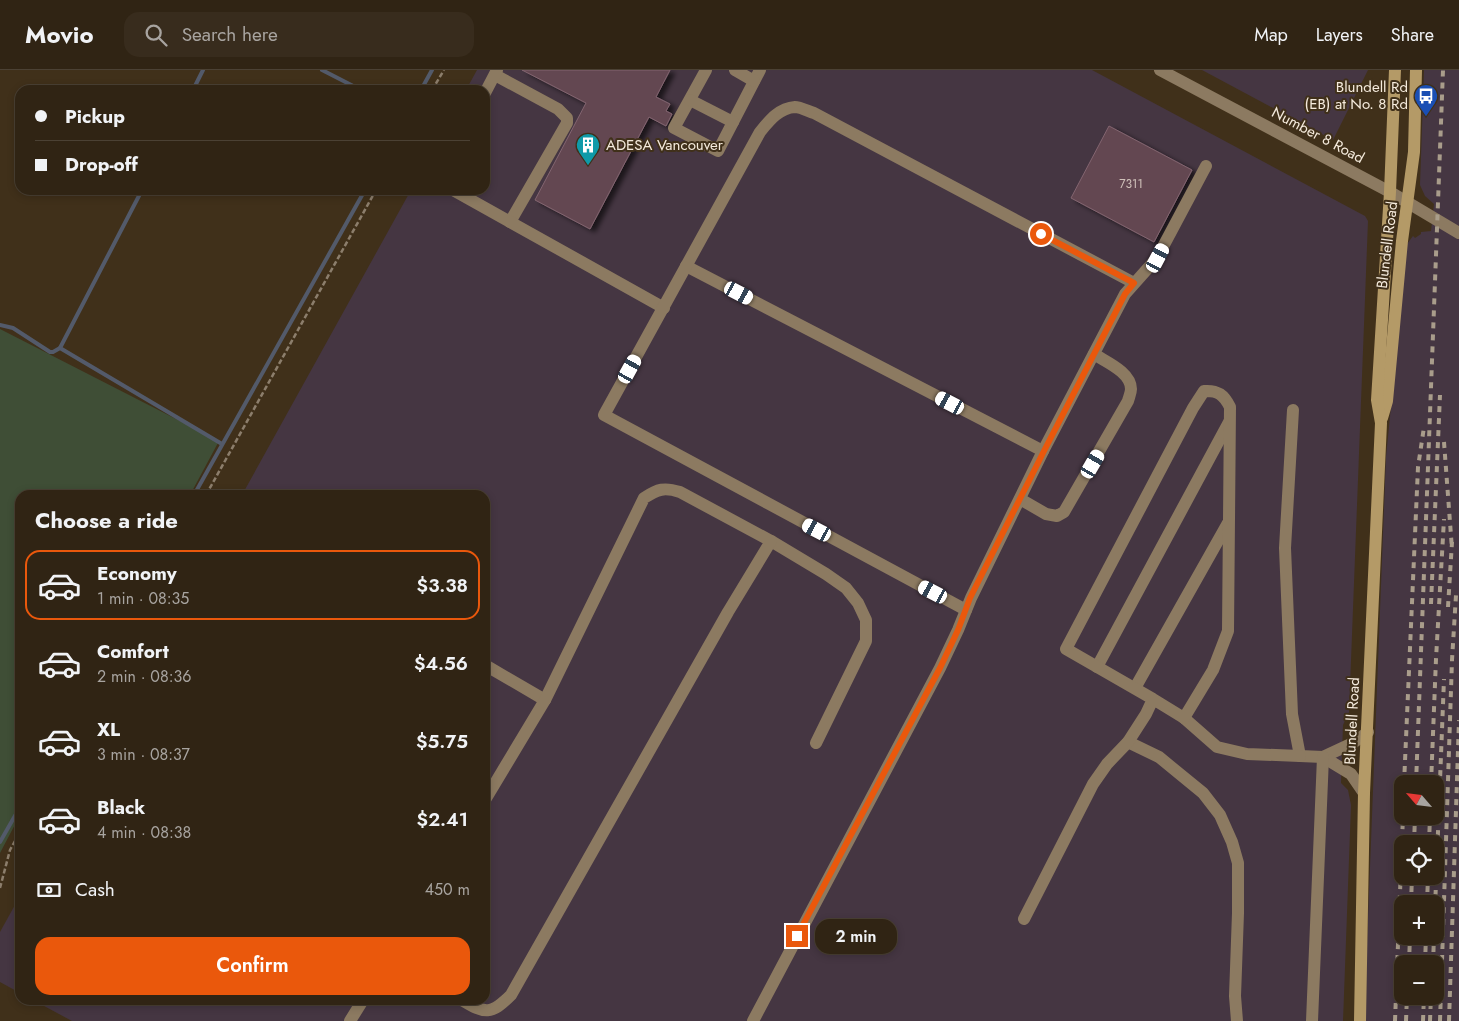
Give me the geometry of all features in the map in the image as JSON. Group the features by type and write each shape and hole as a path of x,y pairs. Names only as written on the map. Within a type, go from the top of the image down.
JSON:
{"main road":[{"name":"Blundell Road","path":"1360,1021 1364,793 1381,423 1377,400 1390,192 1395,70"},
{"name":"Blundell Road","path":"1381,423 1387,401 1402,241 1414,152 1416,70"}],"street":[{"path":"706,70 674,128 718,151 757,75 735,70"},
{"name":"Number 8 Road","path":"1160,70 1390,192 1459,232"},
{"path":"489,85 496,72 558,109 567,118 567,123 510,222"},
{"path":"690,100 733,122"},
{"path":"966,610 604,415 760,132 769,120 780,112 796,107 814,113 1134,283"},
{"path":"753,1021 940,668 1020,499 1125,294 1158,258 1206,166"},
{"path":"462,195 664,308"},
{"path":"686,266 1044,451"},
{"path":"1020,499 1046,514 1057,516 1064,512 1128,401 1131,388 1127,378 1116,368 1094,354"},
{"path":"1184,718 1213,670 1228,631 1230,407 1225,396 1213,390 1204,391 1188,416 1066,649 1184,718 1217,746 1247,754 1322,757 1353,743 1368,732"},
{"path":"1293,410 1285,548 1292,714 1300,756"},
{"path":"1097,666 1230,421"},
{"path":"490,792 545,700 644,498 653,492 667,488 680,492 771,541 826,574 846,588 858,603 866,620 866,641 816,743"},
{"path":"1135,688 1229,521"},
{"path":"470,1005 487,1011 498,1008 511,995 771,541"},
{"path":"490,669 545,700"},
{"path":"1024,918 1093,784 1107,764 1128,742 1153,699"},
{"path":"1128,742 1159,757 1203,793 1220,815 1232,842 1238,863 1235,996 1237,1021"},
{"path":"1322,757 1351,774 1364,793"},
{"path":"1312,1021 1322,757"},
{"path":"350,1021 360,1005"}],"path":[{"path":"435,85 444,70"},
{"path":"209,490 373,195"},
{"path":"0,888 10,850 15,841"}],"shaded area":[{"path":"477,70 1092,70 1365,216 1368,221 1349,712 1343,725 1341,783 1348,790 1351,805 1343,1021 72,1021 42,1005 490,1005 490,490 245,490 408,195 490,195 490,85 469,85"},
{"path":"1202,70 1368,70 1333,140"},
{"path":"1424,70 1459,70 1459,1021 1364,1021 1386,457 1407,244 1413,236 1415,238 1421,232 1431,231 1434,204 1425,196 1420,185"},
{"path":"15,905 15,990 0,982 0,932"}],"green space":[{"path":"0,329 219,441 193,490 15,490 15,824 0,853"}],"building":[{"name":"ADESA Vancouver","path":"522,70 670,70 656,97 670,104 666,111 672,114 666,126 649,117 590,229 535,200 586,103"},
{"path":"1109,126 1192,170 1154,242 1071,198"}],"waterway":[{"path":"196,85 203,70"},
{"path":"322,70 351,85"},
{"path":"424,85 432,70"},
{"path":"139,195 60,348 222,444"},
{"path":"197,490 362,195"},
{"path":"0,325 13,328 50,352 60,348"},
{"path":"0,842 15,816"}],"railway":[{"path":"1416,775 1443,70"},
{"path":"1431,604 1440,395"},
{"path":"1404,775 1418,467 1424,427"},
{"path":"1444,442 1452,549"},
{"path":"1431,775 1444,519"},
{"path":"1448,607 1452,542"},
{"path":"1440,1021 1452,660 1456,595"},
{"path":"1436,895 1444,679"},
{"path":"1449,1021 1459,720"},
{"path":"1395,1021 1403,825"},
{"path":"1414,835 1415,825"},
{"path":"1429,835 1430,825"},
{"path":"1411,895 1412,885"},
{"path":"1427,895 1428,885"},
{"path":"1409,955 1410,945"},
{"path":"1425,955 1426,945"},
{"path":"1433,955 1434,945"},
{"path":"1406,1021 1407,1005"},
{"path":"1423,1021 1424,1005"},
{"path":"1430,1021 1431,1005"}],"place":[{"name":"Blundell Rd (EB) at No. 8 Rd","path":"1426,117"},
{"name":"ADESA Vancouver","path":"588,166"}],"route":[{"path":"797,936 940,668 958,630 970,598 1044,451 1125,294 1134,283 1041,234"}]}
